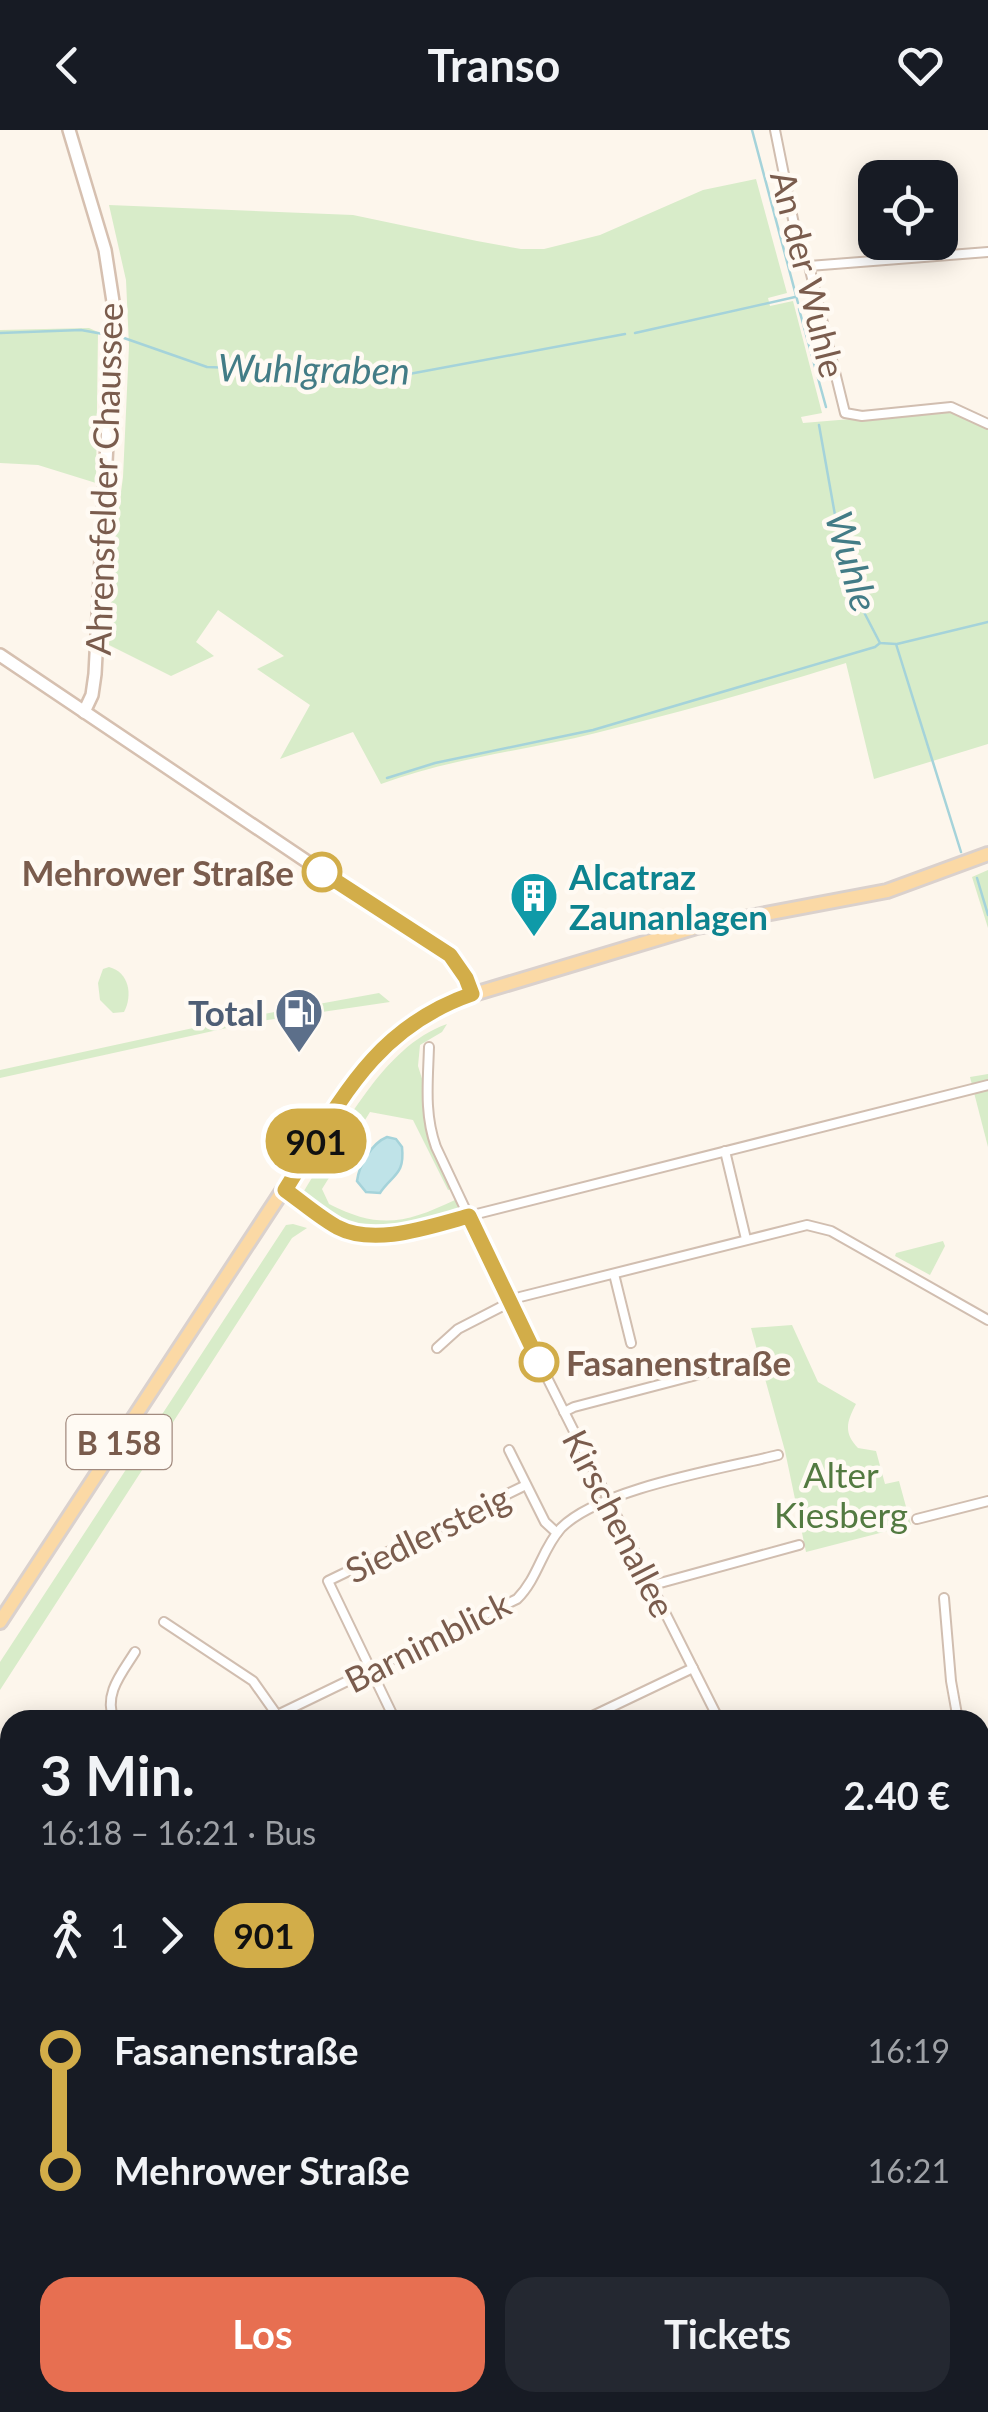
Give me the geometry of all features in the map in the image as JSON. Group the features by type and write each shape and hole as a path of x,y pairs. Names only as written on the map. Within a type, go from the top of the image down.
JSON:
{"main road":[{"name":"Ahrensfelder Chaussee","path":"69,130 105,250 114,308 95,674 84,712"},
{"path":"0,655 450,955 472,994"},
{"name":"B 158","path":"0,1622 357,1077 381,1047 436,1007 472,994 697,927 886,891 988,854"}],"street":[{"name":"An der Wuhle","path":"774,130 800,254 809,266 842,409 849,416 951,407 988,424"},
{"path":"809,266 988,252"},
{"name":"Kirschenallee","path":"430,1047 429,1128 509,1302 714,1710"},
{"path":"285,1190 339,1228 385,1234 988,1085"},
{"path":"725,1151 746,1239"},
{"path":"437,1348 458,1329 509,1302 800,1226 818,1227 988,1320"},
{"path":"614,1274 630,1343"},
{"path":"564,1412 754,1360"},
{"path":"509,1450 545,1522 557,1533"},
{"name":"Barnimblick","path":"289,1710 517,1599 529,1587 565,1524 608,1500 778,1455"},
{"name":"Siedlersteig","path":"372,1670 328,1582 526,1485"},
{"path":"918,1519 988,1500"},
{"path":"653,1585 799,1545"},
{"path":"944,1598 957,1710"},
{"path":"164,1622 253,1680 272,1710"},
{"path":"112,1710 110,1698 114,1686 135,1652"},
{"path":"605,1710 693,1668"},
{"path":"372,1670 390,1710"}],"green space":[{"path":"756,179 787,293 768,298 770,306 793,301 822,413 801,417 803,423 947,411 988,427 988,744 874,779 846,663 627,725 434,768 381,784 353,732 280,759 310,705 257,669 284,656 218,610 196,642 214,656 171,676 109,645 129,346 126,280 109,205 353,215 521,249 544,249 600,235 703,190"},
{"path":"89,328 98,332 96,483 38,465 0,463 0,330"},
{"path":"988,870 988,928 972,877"},
{"path":"109,967 121,974 127,985 124,1012 113,1013 100,1000 98,983 103,969"},
{"path":"379,993 390,1002 254,1022 0,1078 0,1070 230,1020"},
{"path":"447,1024 442,1032 420,1045 418,1066 432,1147 453,1188 448,1190 413,1120 370,1112 322,1189 329,1204 363,1218 407,1218 455,1200 460,1207 458,1215 397,1227 355,1224 336,1218 304,1191 382,1072 424,1035"},
{"path":"988,1074 988,1147 970,1077"},
{"path":"286,1225 307,1228 292,1238 0,1690 0,1662"},
{"path":"943,1241 945,1246 930,1275 895,1256 896,1253"},
{"name":"Alter Kiesberg","path":"792,1325 818,1382 856,1404 849,1421 850,1437 858,1448 876,1451 885,1484 899,1481 911,1525 806,1552 785,1451 751,1328"}],"water":[{"path":"387,1137 396,1139 402,1147 400,1169 380,1193 366,1192 357,1181 360,1168 371,1149"}],"waterway":[{"name":"Wuhle","path":"752,130 798,303"},
{"name":"Wuhlgraben","path":"635,333 795,297"},
{"name":"Wuhle","path":"799,309 826,407"},
{"name":"Wuhlgraben","path":"0,333 81,330 103,334"},
{"name":"Wuhlgraben","path":"124,338 207,367 409,374 625,334"},
{"name":"Wuhle","path":"819,425 843,560 852,589 880,643 896,644 961,852"},
{"path":"897,644 988,622"},
{"path":"387,778 435,763 593,730 880,643"},
{"name":"Wuhle","path":"977,878 988,915"}],"bus line":[{"name":"901","path":"322,872 450,955 458,962 472,994 436,1007 381,1047 357,1077 285,1190 339,1228 364,1234 385,1234 469,1216 539,1362"}],"place":[{"name":"Mehrower Straße","path":"322,872"},
{"name":"Alcatraz Zaunanlagen","path":"534,938"},
{"name":"Total","path":"299,1054"},
{"name":"Fasanenstraße","path":"539,1362"}]}
